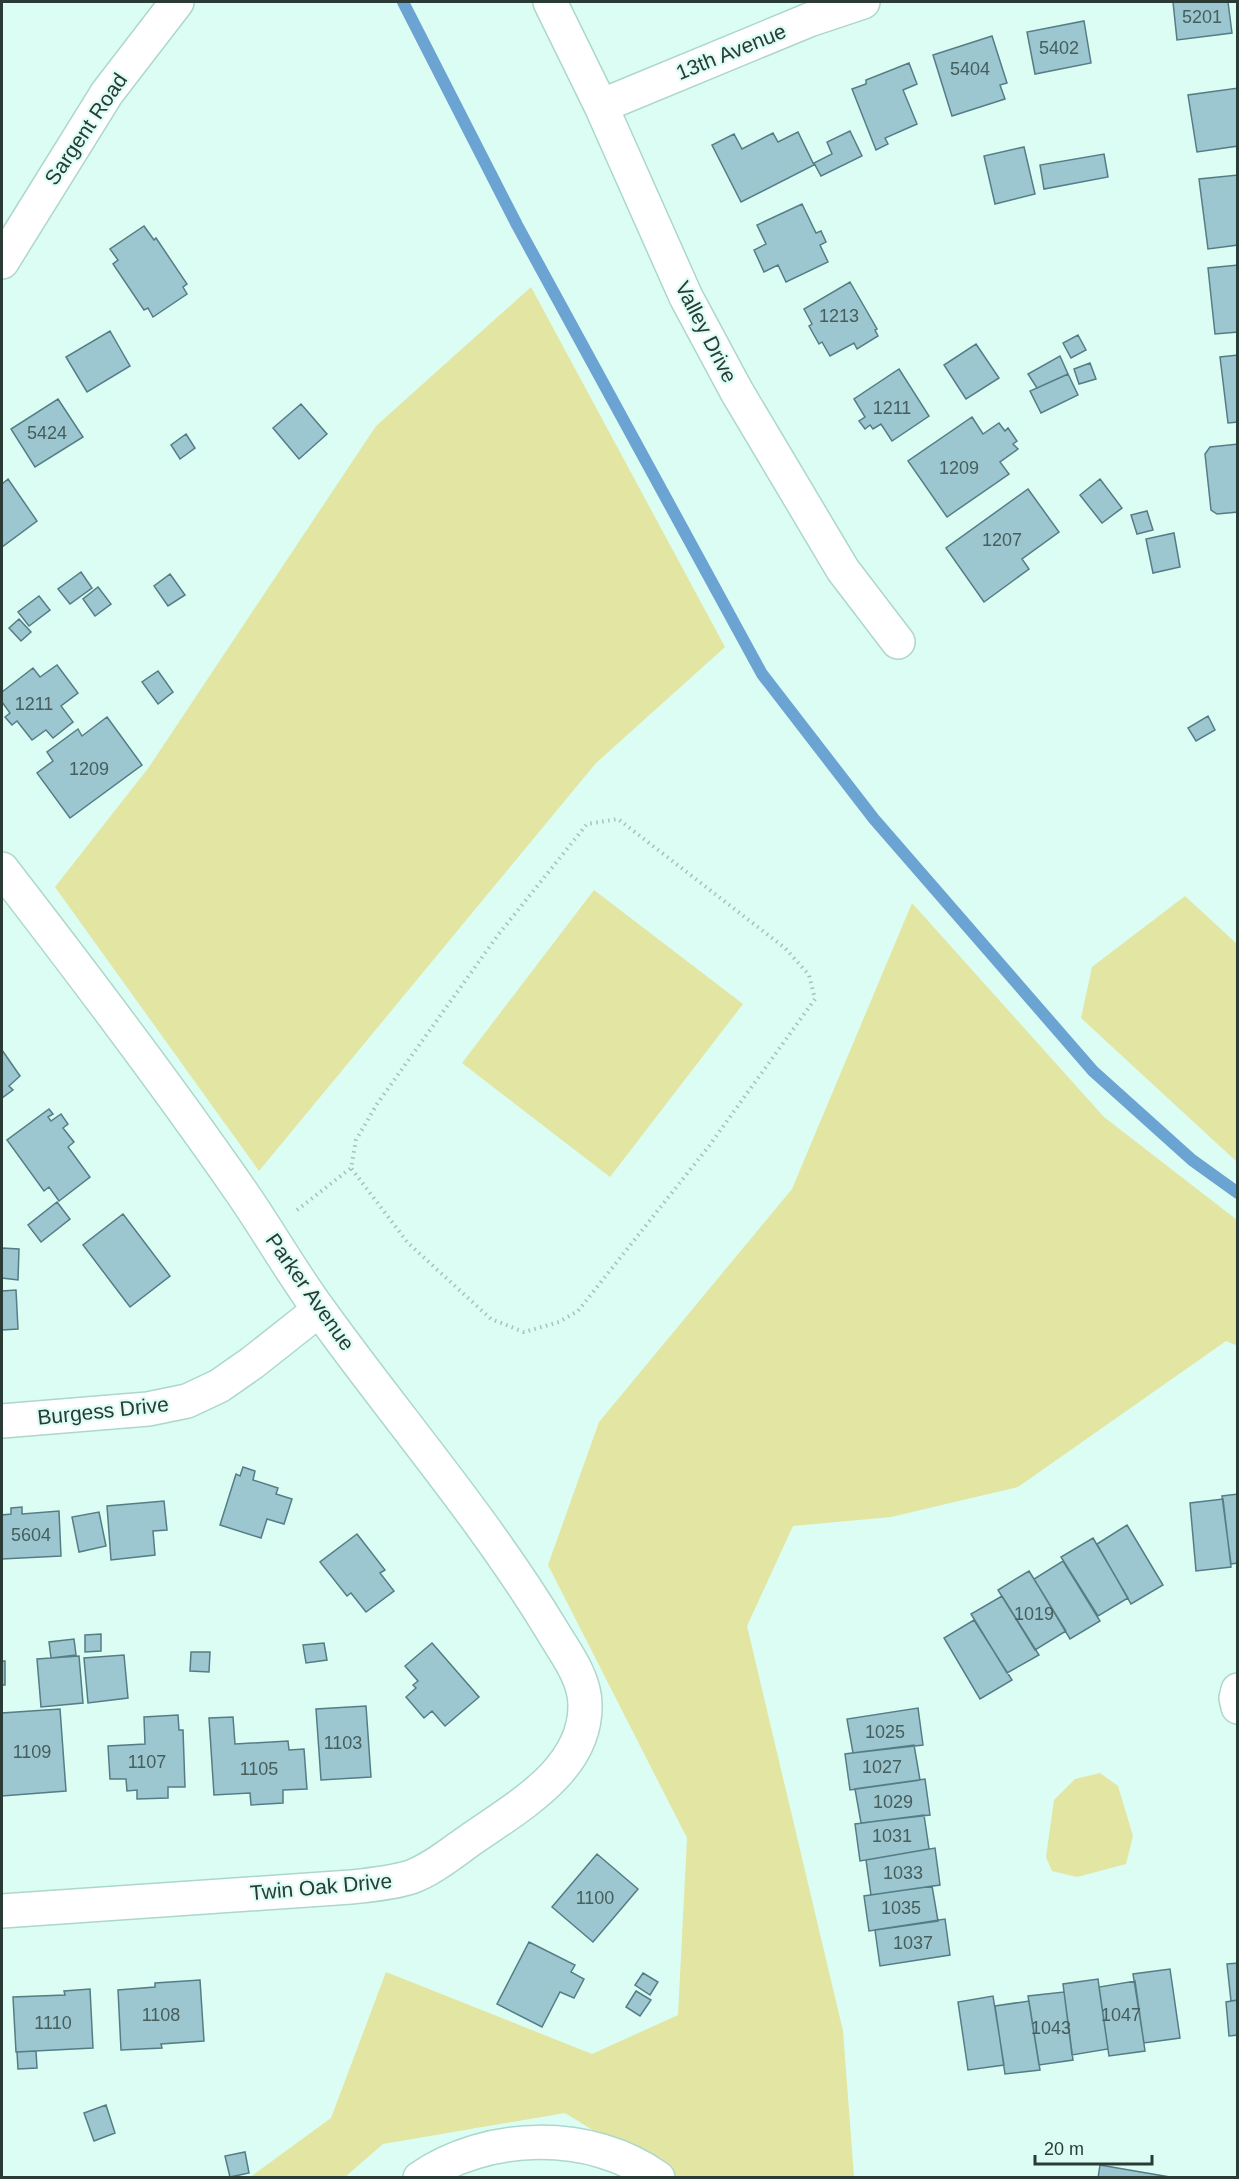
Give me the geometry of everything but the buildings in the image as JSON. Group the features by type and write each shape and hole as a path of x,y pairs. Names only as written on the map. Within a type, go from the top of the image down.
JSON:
{"street":[{"name":"Sargent Road","path":"2,261 107,93 177,2"},
{"name":"Valley Drive","path":"550,2 602,106 686,297 737,392 843,570 898,642"},
{"name":"13th Avenue","path":"602,106 809,20 863,2"},
{"name":"Parker Avenue","path":"2,869 242,1193 319,1310 446,1476 533,1600 577,1673 585,1703 582,1729"},
{"name":"Burgess Drive","path":"2,1421 148,1409 187,1401 227,1381 319,1310"},
{"path":"1238,1690 1236,1698 1238,1707"},
{"name":"Twin Oak Drive","path":"2,1911 351,1887 388,1883 414,1876 437,1863 534,1796 571,1754 582,1729"},
{"path":"420,2178 438,2165 478,2152 514,2143 551,2142 585,2147 615,2156 648,2170 658,2178"}],"path":[{"path":"268,1232 351,1168 356,1140 377,1104 498,935 587,824 618,819 785,948 809,975 815,999 709,1146 578,1311 559,1322 524,1332 491,1319 408,1243 351,1168"}],"green space":[{"path":"531,287 725,647 596,763 259,1171 55,887 149,767 376,426"},
{"path":"594,890 743,1004 610,1177 462,1063"},
{"path":"1185,896 1237,944 1237,1162 1081,1018 1092,967"},
{"path":"912,903 1104,1117 1237,1220 1238,1346 1226,1341 1018,1487 891,1517 793,1526 747,1626 843,2031 854,2177 669,2177 565,2113 383,2144 345,2177 249,2178 331,2118 386,1972 592,2054 678,2015 687,1838 548,1565 599,1422 792,1189"},
{"path":"1100,1773 1118,1786 1133,1836 1126,1864 1077,1877 1052,1871 1046,1857 1054,1800 1075,1779"}],"waterway":[{"path":"403,2 517,225 762,674 874,819 1093,1071 1192,1160 1238,1193"}]}
